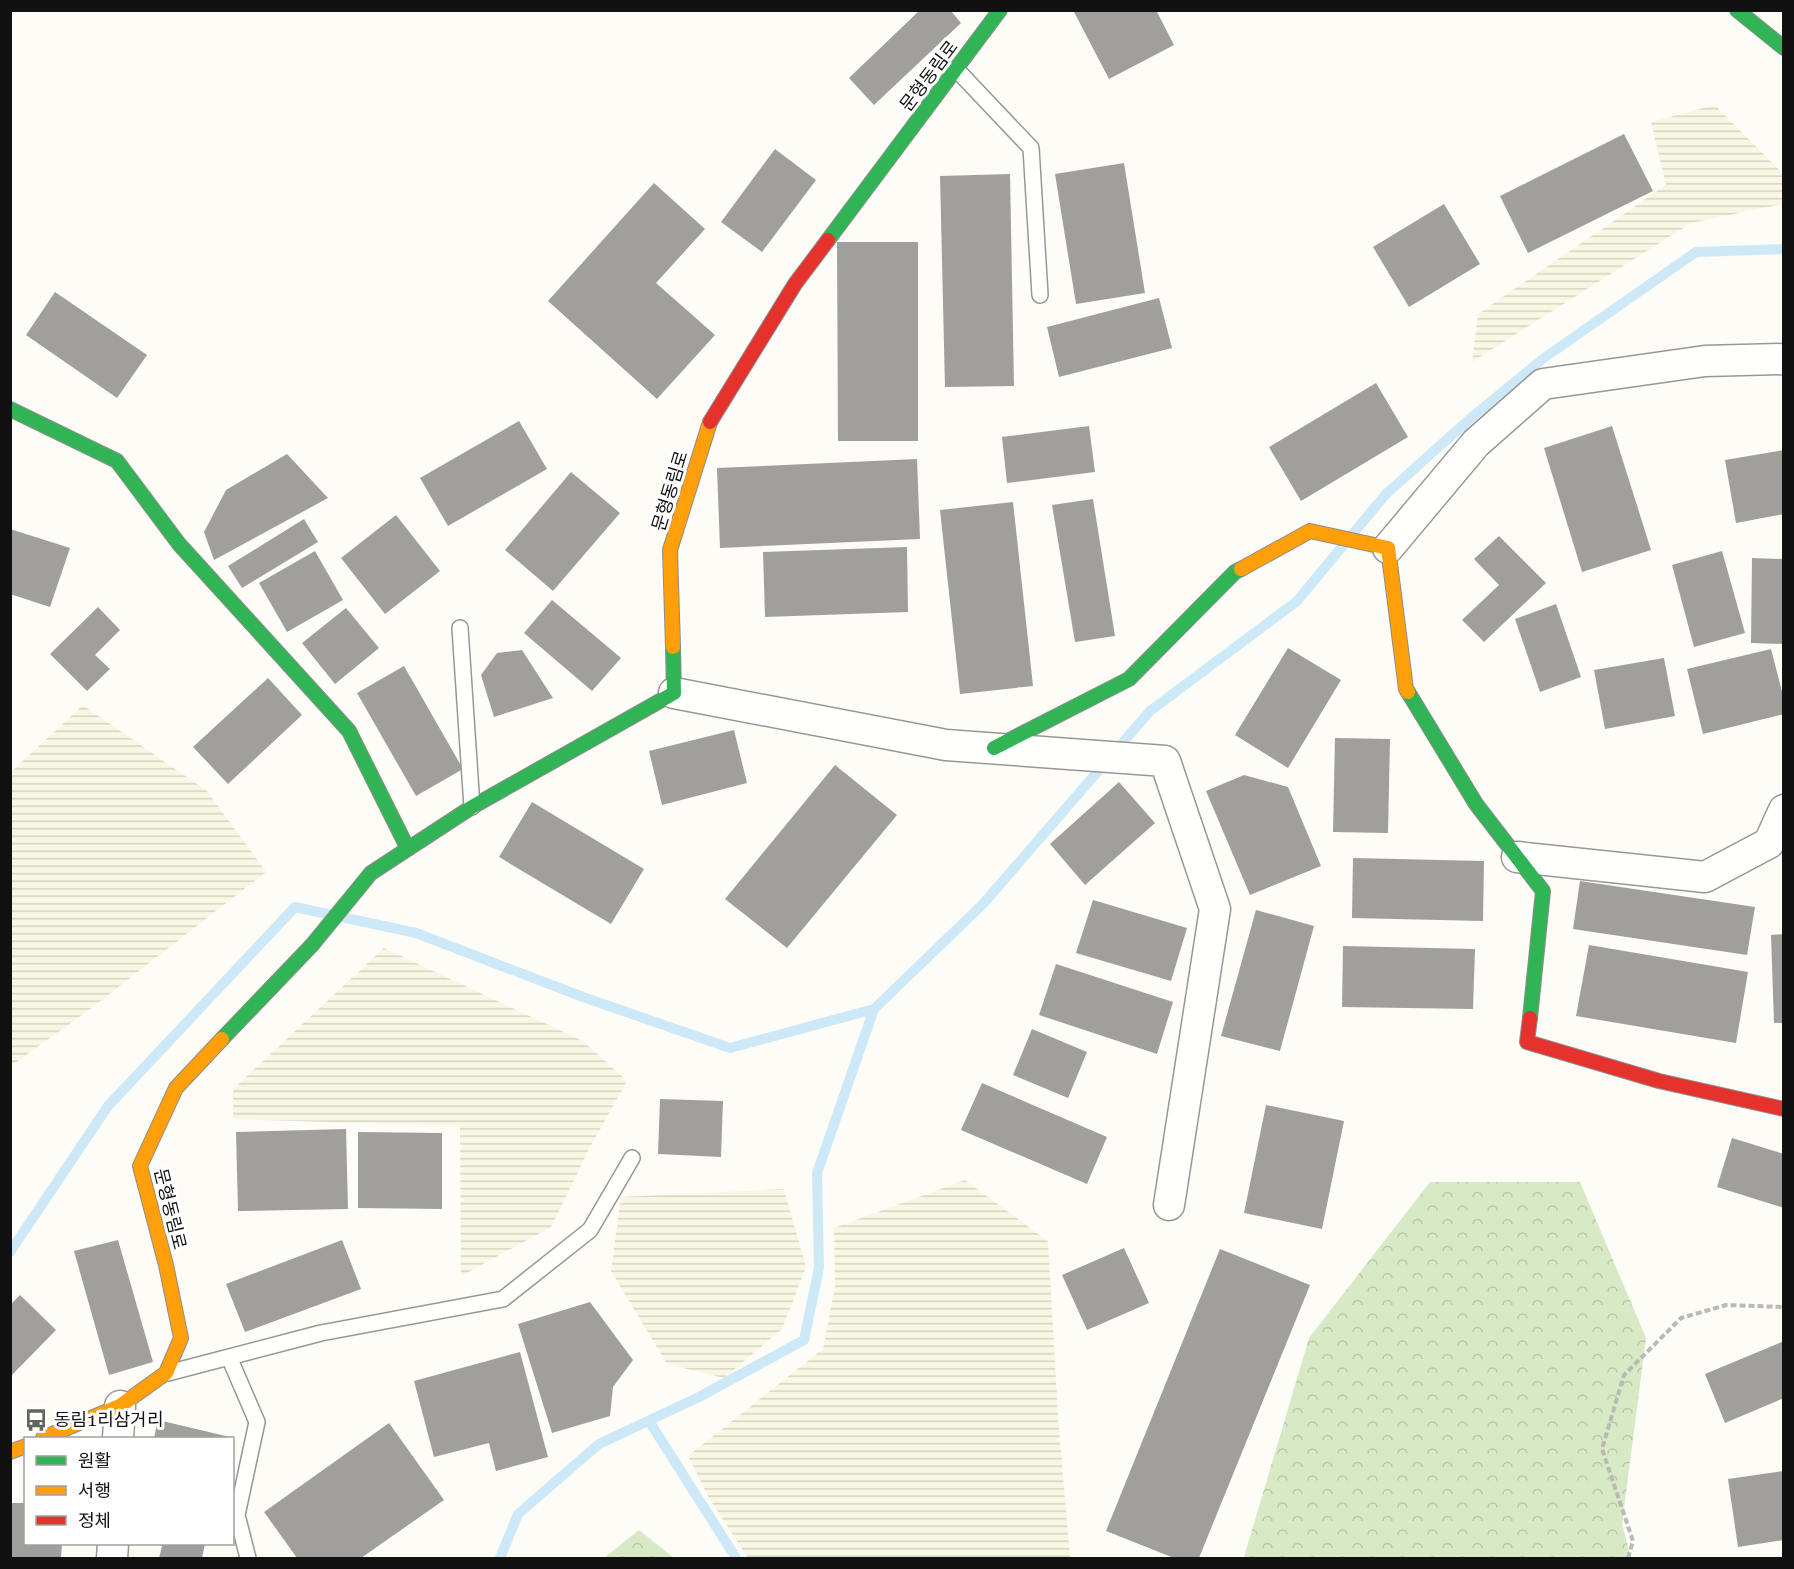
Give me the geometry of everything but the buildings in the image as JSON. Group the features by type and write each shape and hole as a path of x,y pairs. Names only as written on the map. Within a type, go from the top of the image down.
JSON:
{"main road":[{"name":"문형동림로","path":"674,693 670,550 709,424 795,284 1000,10"},
{"path":"1737,10 1784,48"},
{"path":"10,409 117,461 179,543 349,731 408,849 472,807 674,693"},
{"path":"994,748 1129,679 1235,572 1310,531 1381,547 1406,689 1476,804 1543,891 1527,1042 1659,1081 1784,1109"},
{"name":"문형동림로","path":"166,1373 181,1338 166,1265 140,1166 176,1088 319,937 371,873 408,849"},
{"path":"45,1437 120,1406 166,1373"}],"street":[{"path":"1381,547 1476,443 1543,384 1705,361 1784,359"},
{"path":"674,693 946,745 1165,761 1215,909 1169,1205"},
{"path":"1517,857 1705,877 1769,843 1784,810"},
{"path":"118,1437 120,1406"}],"lane":[{"path":"956,69 1031,148 1040,295"},
{"path":"460,628 472,807"},
{"path":"166,1373 321,1334 503,1299 590,1230 632,1158"},
{"path":"229,1357 257,1422 237,1515 248,1558"}],"path":[{"path":"1628,1558 1633,1541 1602,1449 1624,1375 1681,1318 1726,1305 1784,1307"}],"shaded area":[{"path":"1715,105 1783,174 1783,204 1691,223 1472,362 1478,314 1666,185 1651,122"},
{"path":"83,705 207,791 266,872 89,1010 11,1066 11,772"},
{"path":"384,948 583,1041 627,1081 589,1149 551,1227 461,1276 460,1126 233,1119 233,1089"},
{"path":"965,1180 1048,1241 1058,1416 1070,1558 748,1558 709,1498 688,1456 823,1349 835,1286 834,1228"},
{"path":"784,1189 806,1267 782,1329 724,1378 667,1364 611,1271 621,1197"}],"green space":[{"path":"1430,1182 1580,1182 1646,1338 1622,1524 1631,1558 1241,1558 1244,1557 1309,1338"},
{"path":"639,1530 674,1558 604,1558"}],"waterway":[{"path":"10,1252 108,1106 295,907 416,933 583,997 730,1048 874,1009 983,904 1150,711 1297,601 1386,494 1472,417 1544,358 1696,252 1784,249"},
{"path":"500,1558 518,1514 599,1444 699,1397 804,1340 819,1268 817,1173 874,1009"},
{"path":"649,1421 736,1558"}],"traffic: fast":[{"path":"828,240 1000,10"},
{"path":"1737,10 1784,48"},
{"path":"10,409 117,461 179,544 349,731 408,849"},
{"path":"994,748 1129,679 1235,572 1241,569"},
{"path":"222,1039 312,945 371,873 472,807 674,693 673,647"},
{"path":"1408,692 1476,804 1543,891 1530,1018"}],"traffic: slow":[{"path":"673,647 670,550 710,422"},
{"path":"1241,569 1310,531 1388,548 1408,692"},
{"path":"45,1437 120,1406 166,1373 181,1338 166,1265 140,1166 176,1088 222,1039"},
{"path":"10,1452 24,1447"}],"traffic: jam":[{"path":"710,422 795,284 828,240"},
{"path":"1530,1018 1527,1042 1659,1081 1784,1109"}],"place":[{"name":"동림1리삼거리","path":"36,1420"}]}
